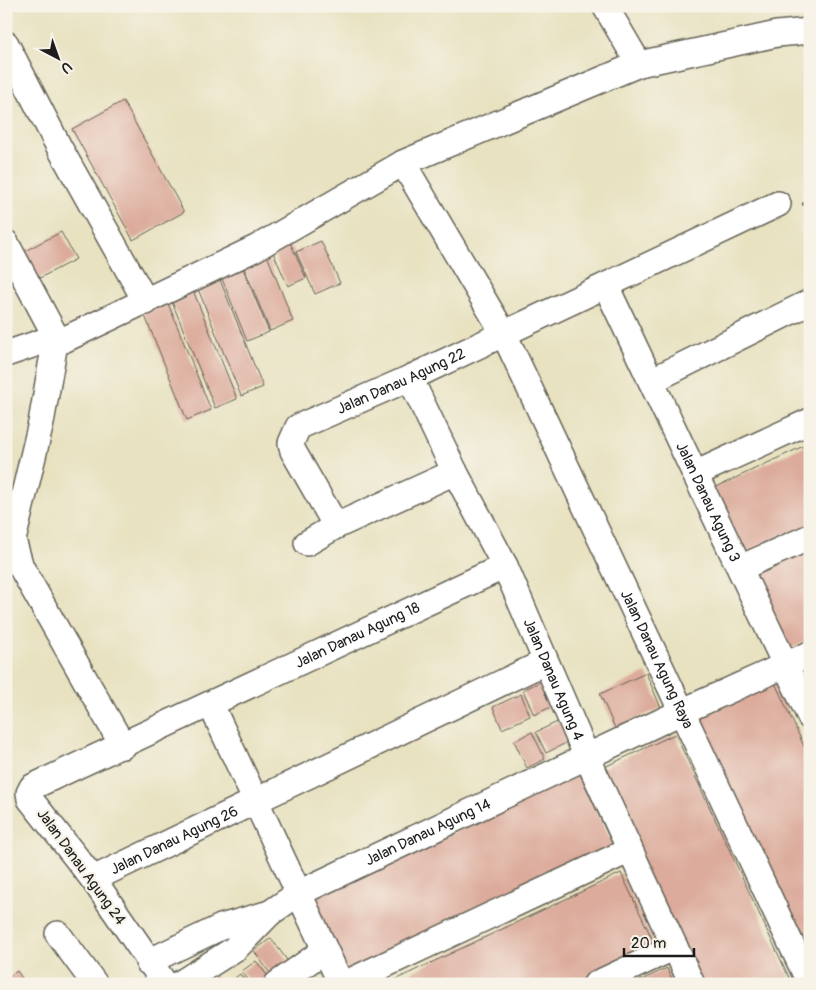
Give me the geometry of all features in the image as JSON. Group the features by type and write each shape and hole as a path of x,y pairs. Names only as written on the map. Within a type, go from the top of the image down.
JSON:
{"street":[{"path":"604,6 639,64"},
{"path":"6,354 56,340 146,302 256,248 404,163 639,64 777,34 810,31"},
{"path":"6,44 58,145 146,302"},
{"name":"Jalan Danau Agung Raya","path":"404,163 504,334 810,984"},
{"name":"Jalan Danau Agung 22","path":"336,526 293,452 291,443 298,427 410,378 778,204"},
{"path":"6,244 56,340 41,424 10,543 21,567 123,746"},
{"name":"Jalan Danau Agung 3","path":"606,286 810,717"},
{"path":"651,381 810,302"},
{"name":"Jalan Danau Agung 4","path":"410,378 455,472 505,566 587,757 692,984"},
{"path":"695,474 810,421"},
{"path":"307,542 336,526 455,472"},
{"path":"740,568 810,537"},
{"name":"Jalan Danau Agung 18","path":"211,705 505,566"},
{"name":"Jalan Danau Agung 14","path":"179,984 236,948 270,913 299,893 682,712 810,654"},
{"name":"Jalan Danau Agung 26","path":"93,879 545,662"},
{"path":"211,705 342,984 630,850"},
{"name":"Jalan Danau Agung 24","path":"165,984 148,962 93,879 30,799 29,793 32,788 211,705"},
{"name":"Jalan Danau Agung 14","path":"148,962 221,927 270,913"},
{"path":"58,934 95,984"},
{"path":"596,984 675,947"},
{"path":"277,984 325,950"}],"building":[{"path":"123,101 184,212 133,240 72,129"},
{"path":"61,232 76,259 34,281 19,254"},
{"path":"289,240 306,278 288,286 271,248"},
{"path":"321,241 340,283 315,294 296,252"},
{"path":"267,255 293,321 270,331 243,265"},
{"path":"242,266 269,332 247,341 220,274"},
{"path":"218,275 263,387 241,396 196,284"},
{"path":"192,288 237,399 215,408 170,297"},
{"path":"167,301 211,410 187,420 143,311"},
{"path":"810,443 810,533 749,562 714,488"},
{"path":"810,549 810,639 790,649 756,575"},
{"path":"810,664 810,704 795,671"},
{"path":"646,673 661,708 615,728 600,694"},
{"path":"546,679 557,704 534,715 523,690"},
{"path":"775,683 810,759 810,960 697,719"},
{"path":"521,694 530,716 502,729 493,707"},
{"path":"564,719 574,739 546,753 536,732"},
{"path":"532,732 545,759 527,768 514,741"},
{"path":"675,734 792,984 698,984 598,770"},
{"path":"580,774 614,848 345,974 310,900"},
{"path":"621,873 656,947 578,984 386,984"},
{"path":"271,938 292,967 275,980 254,951"},
{"path":"256,961 271,980 267,984 251,984 242,971"},
{"path":"667,968 674,984 633,984"},
{"path":"17,971 26,984 6,984 6,979"},
{"path":"214,974 221,984 200,984"},
{"path":"240,974 248,984 228,984"}]}
